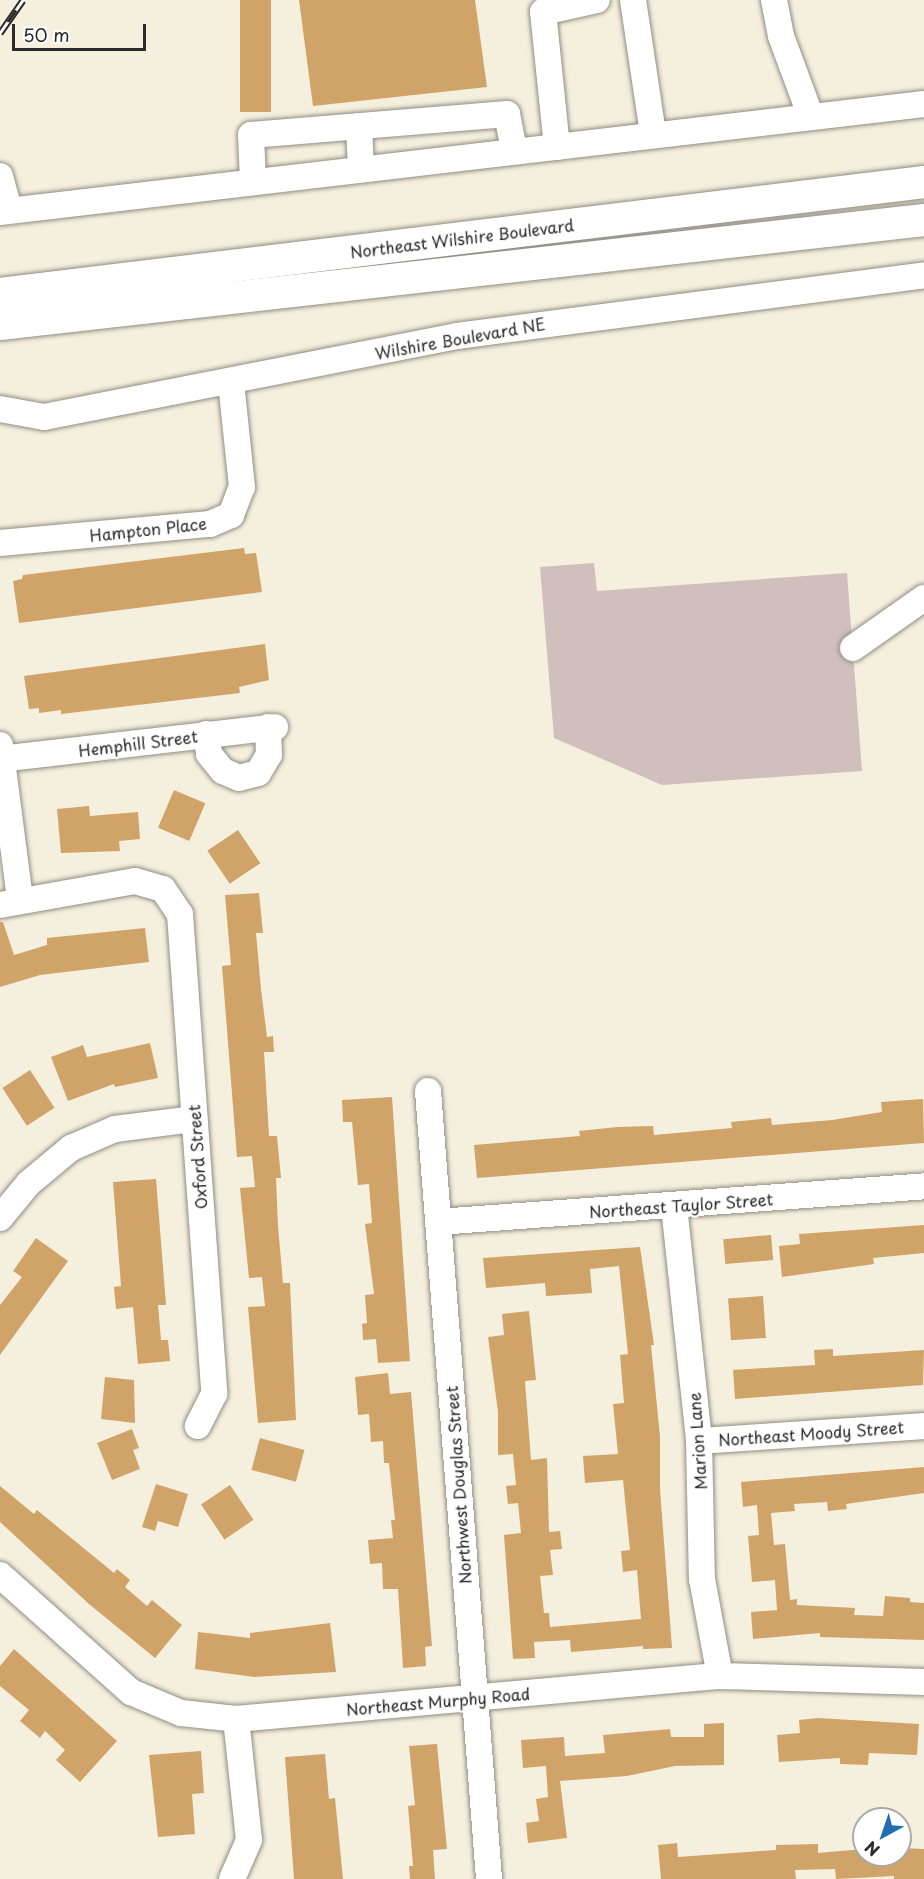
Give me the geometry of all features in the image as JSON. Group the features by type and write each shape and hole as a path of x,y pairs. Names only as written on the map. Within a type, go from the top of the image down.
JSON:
{"main road":[{"name":"Northeast Wilshire Boulevard","path":"3,308 924,182"},
{"name":"Northeast Wilshire Boulevard","path":"3,308 924,220"}],"street":[{"path":"557,147 543,12 597,0"},
{"path":"633,0 653,134"},
{"path":"774,0 782,36 811,117"},
{"path":"0,176 5,210 924,104"},
{"path":"253,181 251,135 507,114 514,152"},
{"path":"437,120 440,160"},
{"path":"359,126 361,169"},
{"name":"Wilshire Boulevard NE","path":"0,409 44,417 457,336 924,275"},
{"name":"Hampton Place","path":"0,543 210,524 231,514 242,487 231,382"},
{"path":"853,648 924,598"},
{"name":"Hemphill Street","path":"1,754 272,727 269,755 258,773 239,778 223,771 209,754 206,735"},
{"path":"1,754 10,902"},
{"name":"Oxford Street","path":"10,902 135,881 163,889 180,914 214,1394 198,1426"},
{"name":"Northwest Douglas Street","path":"429,1091 489,1879"},
{"path":"0,1218 29,1183 71,1148 115,1129 194,1119"},
{"name":"Northeast Taylor Street","path":"438,1222 924,1186"},
{"name":"Marion Lane","path":"674,1206 699,1441 702,1579 720,1676"},
{"name":"Northeast Moody Street","path":"699,1441 924,1426"},
{"name":"Northeast Murphy Road","path":"0,1575 131,1692 181,1713 236,1719 720,1676 924,1682"},
{"path":"232,1879 249,1840 236,1719"}],"shaded area":[{"path":"594,563 597,591 847,573 862,771 662,785 554,738 540,567"}],"building":[{"path":"240,0 271,0 271,112 240,112"},
{"path":"299,0 475,0 487,87 313,106"},
{"path":"244,548 245,554 256,553 262,592 19,623 13,581 22,579 23,575"},
{"path":"265,644 269,680 239,687 240,693 61,714 61,710 39,713 39,708 29,709 24,676"},
{"path":"174,790 205,803 189,841 158,828"},
{"path":"89,806 90,816 138,812 140,839 119,841 120,851 61,853 57,809"},
{"path":"238,830 260,863 230,884 207,851"},
{"path":"259,893 263,933 256,933 261,989 267,1037 273,1036 274,1052 264,1052 269,1136 277,1136 281,1178 276,1178 278,1226 283,1283 290,1283 296,1420 258,1423 248,1307 265,1306 262,1277 249,1278 240,1188 255,1187 252,1156 237,1157 222,966 231,965 225,895"},
{"path":"0,922 3,922 14,955 47,945 47,938 145,928 149,962 40,975 0,987"},
{"path":"150,1043 158,1078 115,1087 114,1084 68,1101 51,1057 83,1045 87,1057"},
{"path":"30,1070 55,1108 27,1126 2,1088"},
{"path":"392,1097 410,1361 378,1363 376,1339 363,1340 362,1324 367,1323 365,1295 374,1294 365,1224 372,1223 369,1184 358,1185 352,1122 343,1122 342,1100"},
{"path":"923,1099 924,1143 477,1178 474,1145 580,1136 579,1131 617,1127 653,1126 654,1135 732,1128 731,1122 771,1118 772,1125 832,1120 882,1112 881,1102"},
{"path":"156,1179 166,1305 158,1305 161,1340 168,1340 170,1361 138,1364 133,1307 116,1309 114,1287 121,1286 113,1182"},
{"path":"924,1225 924,1253 873,1258 874,1264 782,1277 779,1246 800,1244 799,1234"},
{"path":"771,1235 773,1260 725,1264 723,1239"},
{"path":"36,1238 68,1261 0,1355 0,1305 22,1277 13,1271"},
{"path":"640,1247 654,1345 651,1345 660,1437 660,1489 672,1648 643,1649 643,1646 571,1652 570,1640 534,1642 535,1658 513,1659 504,1535 521,1533 518,1503 508,1504 506,1486 516,1485 513,1454 498,1455 498,1412 488,1337 504,1335 502,1314 529,1311 536,1380 525,1381 531,1460 547,1458 549,1532 560,1531 562,1549 550,1550 553,1575 540,1576 544,1613 549,1613 550,1627 641,1619 637,1570 623,1572 621,1551 630,1550 623,1480 585,1483 583,1456 618,1454 613,1404 624,1403 620,1355 628,1354 619,1266 590,1269 592,1293 546,1296 545,1283 486,1288 483,1258"},
{"path":"763,1296 766,1338 731,1340 728,1298"},
{"path":"833,1349 833,1356 924,1350 923,1385 735,1399 733,1370 815,1365 814,1350"},
{"path":"388,1373 390,1394 411,1392 432,1646 425,1647 426,1666 403,1668 398,1589 383,1589 382,1563 370,1564 368,1540 393,1538 391,1520 395,1520 389,1463 384,1463 383,1441 371,1442 369,1414 358,1415 355,1377"},
{"path":"105,1377 134,1380 135,1423 101,1419"},
{"path":"132,1429 139,1448 133,1450 140,1469 112,1480 97,1443"},
{"path":"260,1438 304,1450 296,1482 251,1470"},
{"path":"924,1467 924,1493 846,1504 847,1509 828,1511 827,1502 794,1504 795,1511 771,1513 774,1545 785,1544 790,1600 797,1599 797,1605 855,1608 854,1615 883,1616 885,1596 910,1598 910,1602 924,1603 924,1640 820,1637 820,1633 753,1639 751,1612 777,1610 775,1580 752,1582 748,1536 759,1535 757,1505 743,1507 741,1482"},
{"path":"156,1484 188,1494 178,1527 158,1521 155,1531 142,1527"},
{"path":"230,1485 253,1520 224,1539 201,1505"},
{"path":"0,1486 34,1514 37,1510 114,1573 117,1569 130,1580 125,1587 147,1606 152,1600 182,1625 155,1658 89,1604 0,1522"},
{"path":"330,1623 336,1672 254,1677 195,1669 198,1632 250,1638 250,1633"},
{"path":"14,1649 117,1741 80,1782 56,1760 65,1750 45,1731 40,1738 20,1721 29,1710 0,1686 0,1666"},
{"path":"818,1718 919,1724 917,1755 869,1753 868,1765 840,1764 840,1758 779,1762 777,1735 800,1733 799,1720"},
{"path":"724,1723 724,1765 675,1766 627,1776 560,1781 567,1838 528,1843 526,1823 539,1821 536,1799 548,1797 546,1766 523,1768 521,1740 564,1737 565,1756 605,1753 603,1735 670,1729 671,1737 704,1737 704,1724"},
{"path":"437,1744 447,1849 433,1850 435,1879 410,1879 409,1866 413,1866 408,1806 415,1805 409,1746"},
{"path":"201,1751 204,1793 192,1794 195,1834 158,1837 149,1755"},
{"path":"325,1754 329,1799 335,1798 343,1879 294,1879 285,1757"},
{"path":"677,1843 678,1857 776,1850 776,1845 818,1844 818,1853 852,1850 852,1867 912,1867 912,1848 924,1849 924,1879 894,1879 894,1876 836,1879 835,1869 795,1870 796,1879 661,1879 658,1845"}],"railway":[{"path":"0,33 23,0"}]}
